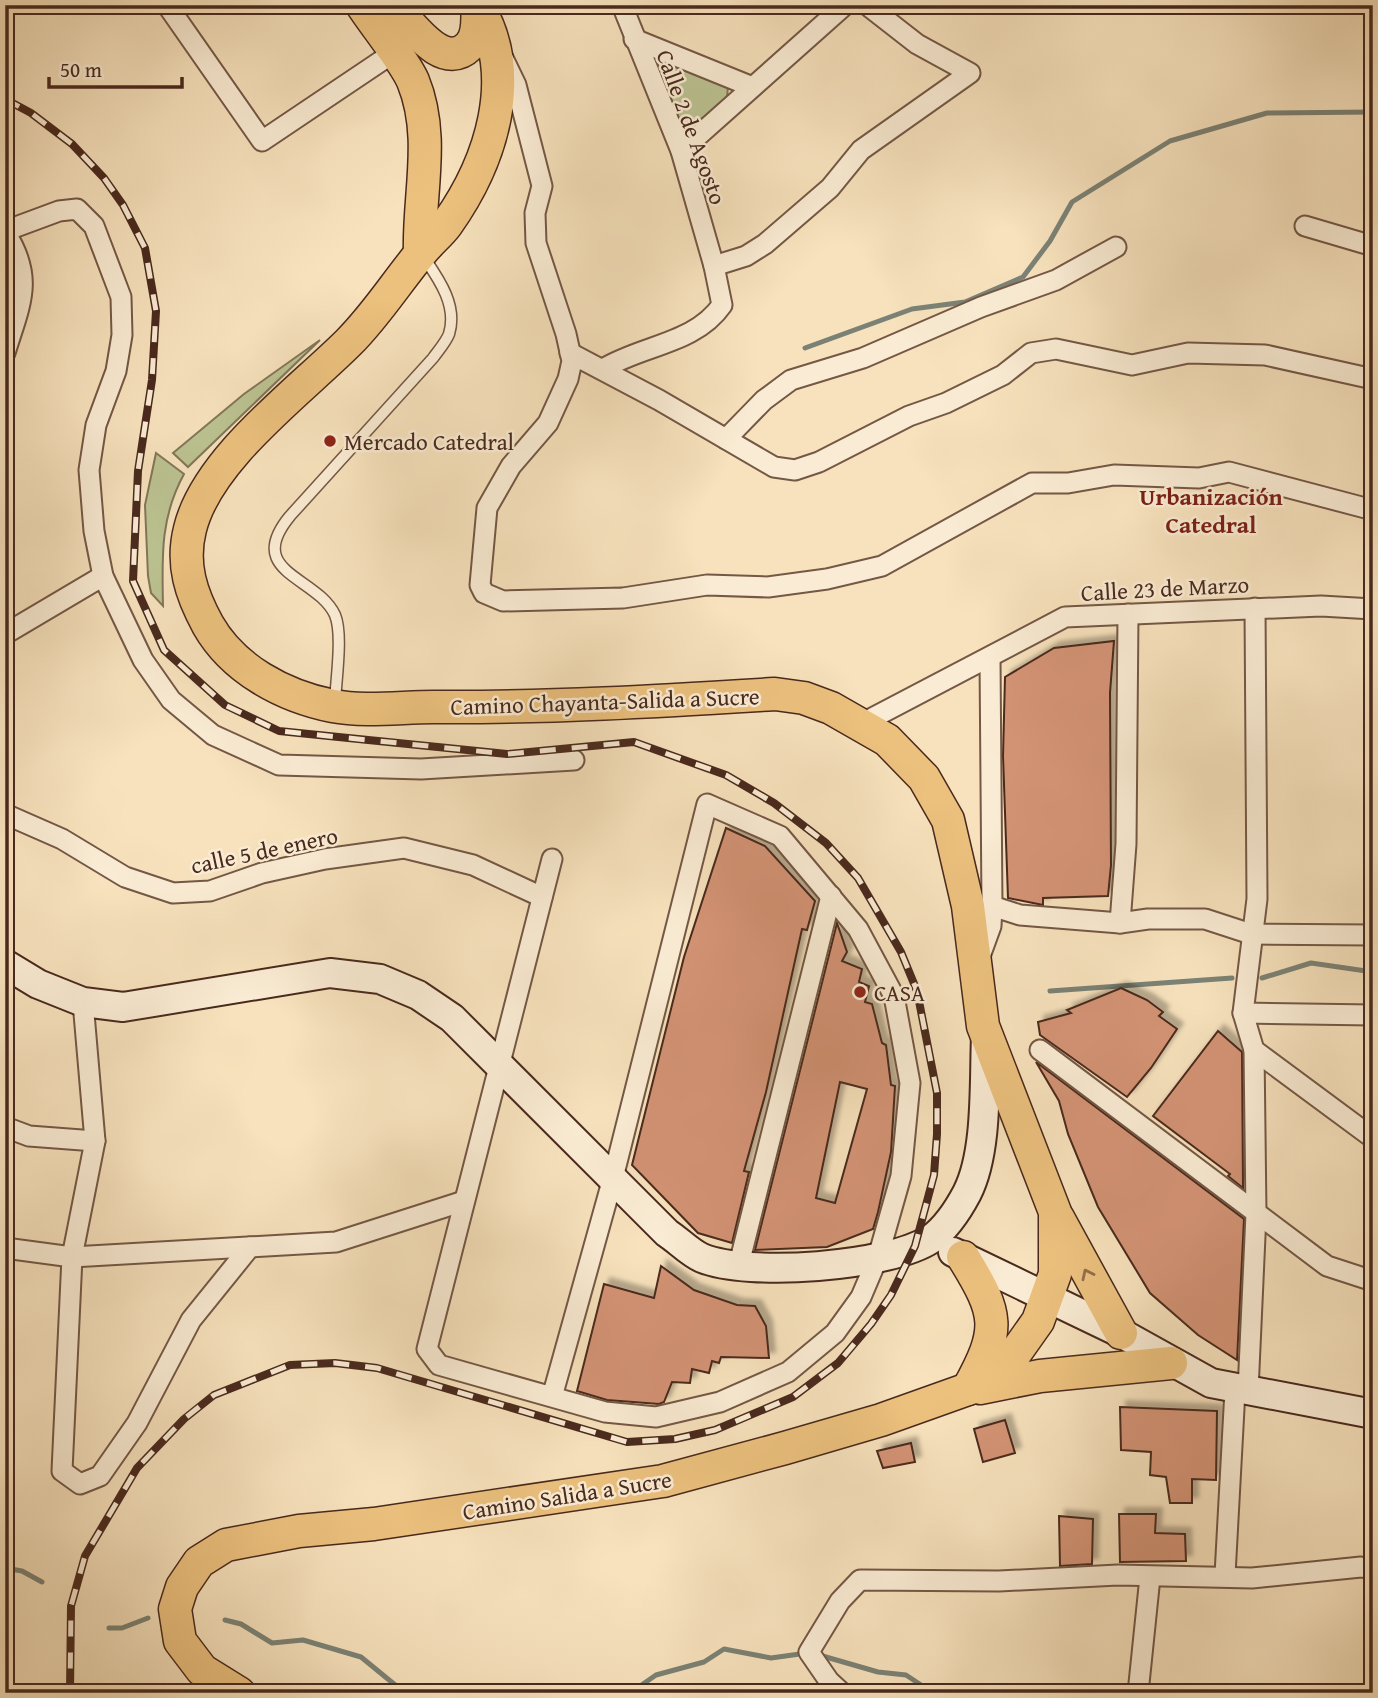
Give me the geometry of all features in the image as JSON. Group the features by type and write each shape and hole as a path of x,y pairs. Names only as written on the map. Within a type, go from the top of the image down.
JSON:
{"main road":[{"path":"362,5 413,80 427,162 419,216 420,253"},
{"path":"392,5 427,42 451,54 462,53 472,43 477,32 477,5"},
{"name":"Camino Chayanta-Salida a Sucre","path":"477,5 493,36 498,72 498,107 469,189 445,227 420,253 383,305 286,400 219,471 190,528 188,583 219,644 244,668 274,684 335,707 472,708 775,694 804,698 831,708 887,740 924,778 948,820 968,906 983,1026 1055,1212 1055,1274 1048,1297"},
{"path":"5,964 38,984 83,1002 123,1007 330,973 380,979 418,995 452,1018 667,1233 700,1257 738,1268 821,1266 878,1257 929,1240 956,1212 976,1167 986,1036 983,1026"},
{"path":"1055,1212 1121,1334"},
{"path":"929,1240 1121,1334 1210,1383 1373,1414"},
{"path":"963,1257 992,1308 991,1335 982,1363 968,1389"},
{"name":"Camino Salida a Sucre","path":"239,1693 202,1670 180,1641 175,1609 182,1587 199,1562 226,1545 299,1531 374,1524 663,1482 881,1420 968,1389 1009,1362 1038,1321 1048,1297"},
{"path":"968,1389 1040,1376 1171,1363"}],"street":[{"path":"167,5 262,141 393,53"},
{"name":"Calle 2 de Agosto","path":"603,369 624,356 692,333 712,320 722,305 714,266 681,150 622,5"},
{"path":"681,150 750,86 845,5"},
{"path":"714,266 746,256 765,244 830,188 861,150 971,74 918,44 867,5"},
{"path":"493,36 516,85 542,186 534,213 536,243 570,353 568,379 548,424 505,475 487,508 480,585 484,593 503,601 623,598 707,585 768,587 827,579 882,566 1032,483 1068,483 1114,475 1199,478 1229,472 1373,510"},
{"path":"634,39 750,86"},
{"path":"5,353 24,289 18,253 5,232 59,211 77,209 94,226 121,297 122,335 116,371 96,425 89,470 94,531 103,576 143,660 171,700 213,735 279,765 421,769 574,760"},
{"path":"1304,226 1373,246"},
{"path":"726,439 764,400 791,380 863,358 981,307 1056,280 1116,247"},
{"path":"570,353 603,369 774,467 795,470 819,462 897,421 1003,375 1031,353 1056,349 1132,365 1188,353 1265,355 1373,379"},
{"path":"5,634 103,576"},
{"name":"Calle 23 de Marzo","path":"861,724 1065,617 1321,606 1373,610"},
{"path":"1225,1575 1256,1214 1254,1050 1243,1013 1257,899 1255,608"},
{"path":"1121,923 1126,844 1128,614"},
{"path":"976,967 991,926 992,906 990,658"},
{"path":"552,859 427,1349 439,1365 552,1397 605,1412 656,1417 720,1402 788,1372 835,1333 861,1297 878,1257 901,1176 910,1083 894,996 858,929 779,836 707,804 612,1178 552,1397"},
{"name":"calle 5 de enero","path":"5,814 62,839 125,877 173,893 210,891 262,873 325,859 404,848 473,865 542,897"},
{"path":"738,1268 831,896"},
{"path":"992,906 1020,915 1121,923 1149,919 1205,919 1251,934 1373,935"},
{"path":"83,1002 95,1141 72,1256 62,1471 80,1484 100,1476 138,1423 191,1320 250,1247"},
{"path":"1243,1013 1373,1015"},
{"path":"1040,1049 1327,1266 1373,1281"},
{"path":"1254,1050 1373,1138"},
{"path":"5,1127 29,1136 95,1141"},
{"path":"5,1248 72,1256 336,1242 464,1201"},
{"path":"842,1693 829,1681 809,1652 841,1601 860,1580 1225,1575 1252,1578 1362,1567 1373,1569"},
{"path":"1138,1693 1150,1577"}],"lane":[{"path":"335,707 336,618 327,601 281,566 273,545 284,523 433,358 449,335 451,310 443,285 420,253"}],"green space":[{"path":"655,52 728,86 727,98 687,131 678,130"},
{"path":"320,340 188,467 173,453 244,394"},
{"path":"156,453 184,474 170,506 164,538 163,606 151,593 148,576 145,505"}],"building":[{"path":"1114,641 1110,693 1111,865 1108,896 1043,898 1043,905 1008,898 1003,756 1005,677 1054,648"},
{"path":"726,828 765,846 815,901 807,930 802,929 766,1092 744,1171 749,1172 732,1243 698,1233 632,1165 684,957"},
{"path":"837,923 847,952 842,961 862,969 859,982 869,986 865,1002 872,1004 882,1043 886,1045 891,1085 895,1086 891,1152 878,1212 873,1229 827,1247 755,1250","holes":["840,1082 867,1089 835,1203 816,1198"]},
{"path":"1121,988 1147,1000 1163,1012 1159,1016 1177,1029 1151,1068 1127,1097 1040,1035 1038,1022 1071,1013 1067,1010"},
{"path":"1218,1031 1242,1052 1243,1188 1228,1176 1230,1174 1153,1116"},
{"path":"1036,1062 1244,1219 1237,1360 1198,1335 1150,1293 1098,1207 1068,1134 1059,1101"},
{"path":"661,1266 694,1290 737,1305 755,1306 766,1326 769,1358 721,1357 719,1363 712,1361 709,1373 692,1369 690,1383 672,1382 664,1402 659,1404 607,1400 577,1391 604,1284 654,1298"},
{"path":"1120,1407 1217,1411 1216,1480 1192,1479 1192,1503 1170,1503 1166,1477 1150,1475 1151,1452 1121,1450"},
{"path":"1005,1420 1015,1453 983,1462 974,1429"},
{"path":"911,1443 915,1462 883,1468 877,1451"},
{"path":"1119,1514 1156,1514 1155,1533 1185,1534 1186,1561 1120,1562"},
{"path":"1059,1516 1093,1519 1092,1564 1060,1566"}],"waterway":[{"path":"805,348 912,309 965,302 1023,277 1050,241 1072,202 1170,141 1267,113 1373,112"},
{"path":"1262,978 1311,963 1373,972"},
{"path":"1050,991 1232,978"},
{"path":"5,1568 22,1571 42,1582"},
{"path":"109,1628 122,1628 148,1618"},
{"path":"225,1620 241,1624 272,1643 303,1640 361,1657 405,1693"},
{"path":"630,1693 656,1675 704,1662 724,1649 771,1658 807,1653"},
{"path":"819,1655 878,1672 906,1675 933,1693"}],"railway":[{"path":"5,99 31,113 72,144 104,178 123,205 145,248 156,311 152,380 138,471 133,581 164,650 225,705 279,731 507,754 634,742 726,775 774,803 826,843 858,878 901,952 917,991 937,1093 934,1175 915,1246 891,1295 871,1324 838,1363 793,1397 715,1430 675,1439 627,1442 377,1368 335,1363 290,1365 214,1395 184,1419 137,1468 85,1556 71,1606 70,1693"}],"place":[{"name":"Mercado Catedral","path":"330,441"},
{"name":"CASA","path":"860,992"}],"district":[{"name":"Urbanización Catedral","path":"1211,510"}]}
